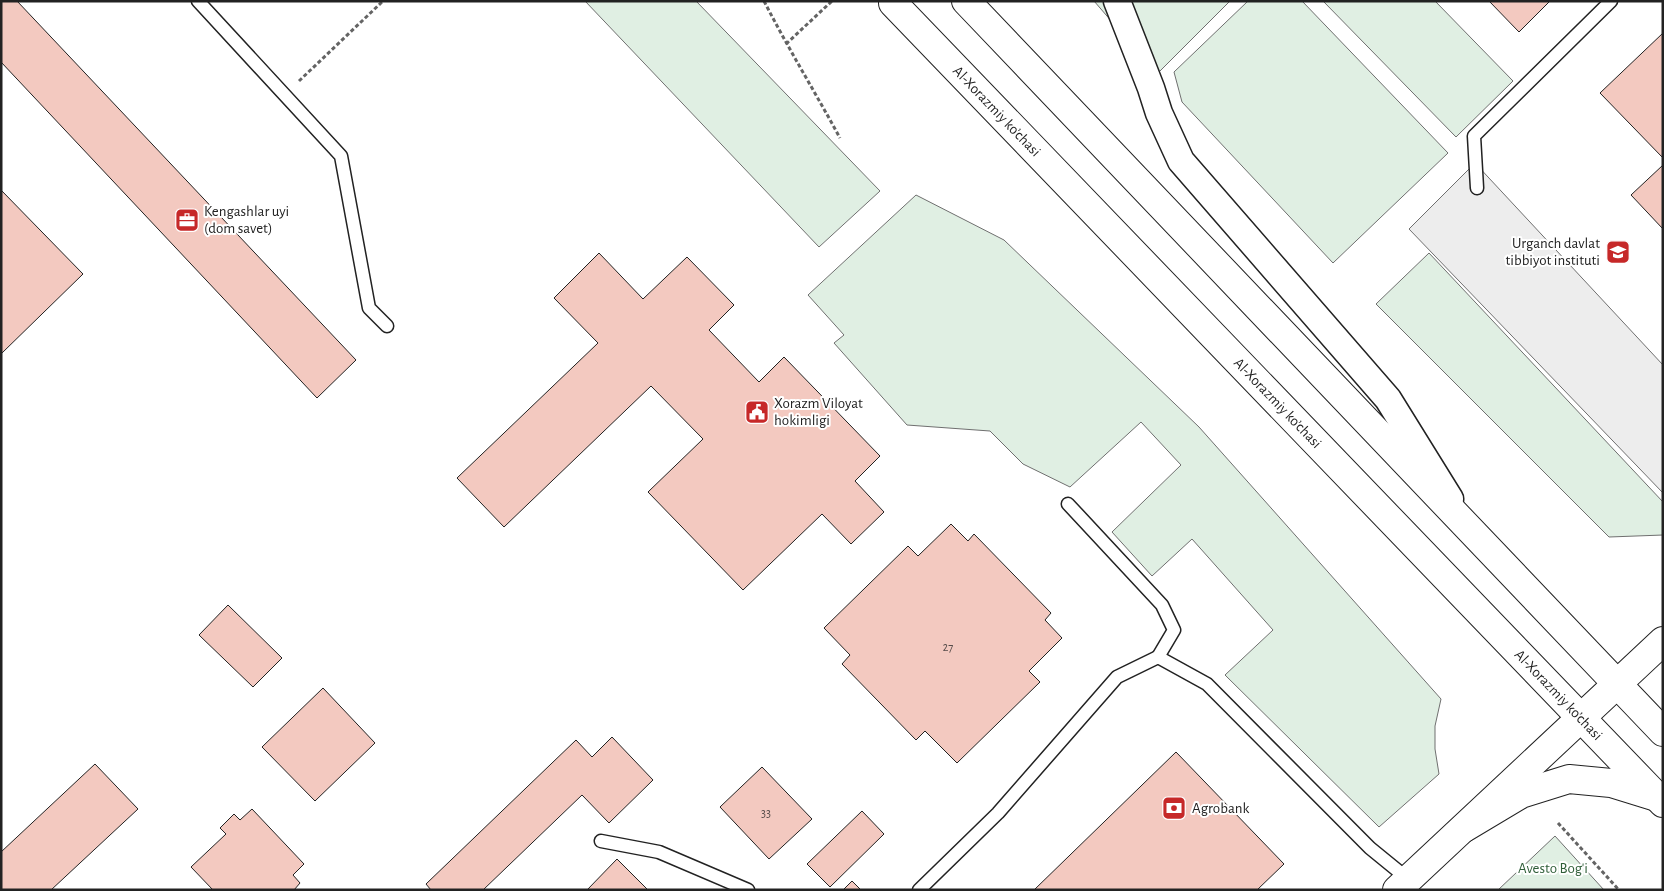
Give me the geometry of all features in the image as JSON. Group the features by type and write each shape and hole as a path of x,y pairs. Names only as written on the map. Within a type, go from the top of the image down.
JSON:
{"main road":[{"path":"966,1 1663,732"},
{"name":"Al-Xorazmiy ko’chasi","path":"893,3 1660,800"},
{"path":"1403,885 1663,641"},
{"path":"1464,828 1522,794 1568,779 1611,782 1660,800"}],"street":[{"path":"1117,1 1159,113 1181,161 1388,399 1467,528"}],"lane":[{"path":"198,1 341,156 370,308 387,326"},
{"path":"1476,188 1474,136 1611,1"},
{"path":"919,890 998,813 1117,677 1158,657 1174,630 1162,605 1068,504"},
{"path":"1158,657 1207,684 1370,848 1403,885"},
{"path":"601,841 659,852 748,890"}],"path":[{"path":"284,95 383,1"},
{"path":"764,1 786,44 814,89 840,138"},
{"path":"786,44 832,1"},
{"path":"1558,823 1619,890"}],"green space":[{"path":"585,1 696,1 880,191 819,247"},
{"path":"1094,1 1230,1 1157,74"},
{"path":"1248,1 1302,1 1448,153 1333,263 1182,102 1174,72"},
{"path":"1323,1 1435,1 1513,81 1456,137"},
{"path":"916,195 1004,240 1199,427 1441,699 1435,726 1435,749 1439,774 1379,827 1225,675 1273,630 1192,539 1152,576 1112,532 1181,465 1141,422 1070,487 1023,464 990,431 907,425 834,343 844,335 808,295"},
{"path":"1429,253 1663,502 1663,535 1609,537 1376,304"},
{"name":"Avesto Bog'i","path":"1555,836 1604,890 1498,890"}],"shaded area":[{"path":"1475,163 1663,365 1663,493 1409,229"}],"building":[{"name":"Kengashlar uyi (dom savet)","path":"1,1 17,1 356,360 317,398 1,62"},
{"path":"1489,1 1550,1 1519,32"},
{"path":"1663,33 1663,158 1600,93"},
{"path":"1663,165 1663,229 1631,195"},
{"path":"1,190 83,274 2,353 1,352"},
{"name":"Xorazm Viloyat hokimligi","path":"599,253 643,299 687,257 734,305 709,330 759,382 784,357 880,456 855,481 884,512 851,544 822,514 743,590 648,492 703,439 651,386 504,527 457,478 598,343 554,298"},
{"path":"951,524 968,541 974,534 1051,613 1045,620 1062,638 1029,671 1040,682 957,763 925,731 916,740 842,664 850,655 824,628 908,546 918,556"},
{"path":"228,605 282,658 253,687 199,635"},
{"path":"323,688 375,743 315,801 262,747"},
{"path":"612,737 653,780 609,823 582,795 483,890 431,890 426,884 576,740 592,757"},
{"name":"Agrobank","path":"1176,752 1284,864 1257,890 1034,890"},
{"path":"95,764 138,809 51,890 1,890 1,852"},
{"path":"762,767 812,819 769,859 720,807"},
{"path":"252,809 304,864 293,875 300,883 294,890 213,890 191,867 226,834 220,828 234,814 240,820"},
{"path":"862,811 884,834 830,887 807,864"},
{"path":"617,859 648,890 587,890"},
{"path":"852,881 861,890 843,890"}],"place":[{"name":"Kengashlar uyi (dom savet)","path":"187,220"},
{"name":"Urganch davlat tibbiyot instituti","path":"1618,252"},
{"name":"Xorazm Viloyat hokimligi","path":"757,412"},
{"name":"Agrobank","path":"1174,808"}]}
